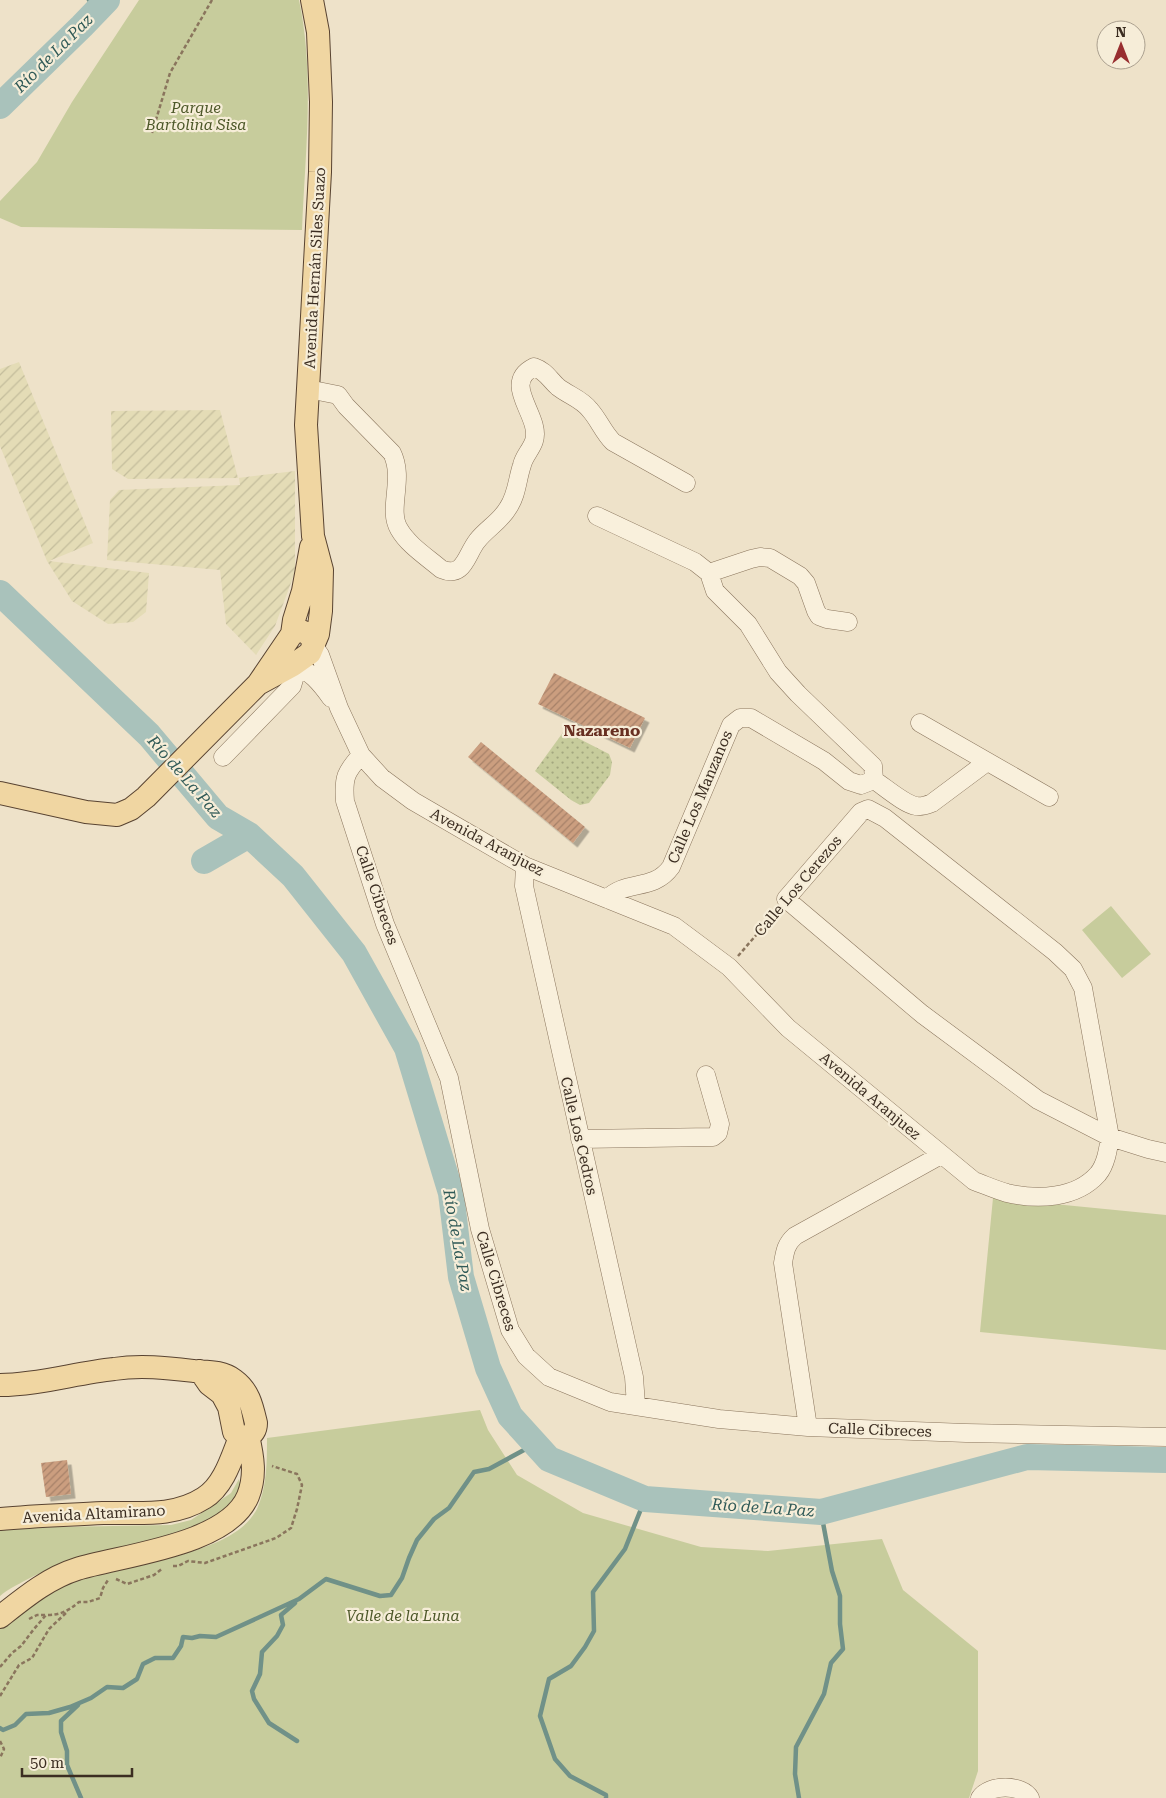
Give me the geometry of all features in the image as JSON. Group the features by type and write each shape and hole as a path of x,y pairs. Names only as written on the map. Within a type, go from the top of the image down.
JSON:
{"main road":[{"name":"Avenida Hernán Siles Suazo","path":"304,655 318,634 321,611 322,570 313,536 306,425 320,172 321,102 318,32 312,0"},
{"name":"Avenida Hernán Siles Suazo","path":"290,638 303,591 313,536"},
{"path":"0,793 86,812 117,815 132,809 258,684 296,632 305,632 311,637 304,655 258,684"},
{"path":"0,1385 38,1381 116,1368 151,1366 200,1371 209,1384 222,1394 244,1429 253,1461 253,1476 248,1496 228,1521 208,1533 164,1548 77,1569 52,1579 30,1593 0,1617"},
{"name":"Avenida Altamirano","path":"0,1519 106,1513 154,1514 183,1508 204,1498 216,1488 230,1463 244,1429"}],"street":[{"path":"308,389 338,395 346,406 392,453 397,462 398,473 395,508 395,518 398,527 404,536 441,569 448,572 456,572 462,566 478,539 509,508 517,487 522,464 534,441 535,429 521,392 520,380 526,371 534,367 543,370 567,394 581,401 590,410 604,434 612,442 686,483"},
{"path":"597,516 696,562 710,573 715,590 748,624 778,672 872,766 874,780 907,802 916,806 932,803 987,762"},
{"path":"710,573 751,559 760,557 770,558 800,576 806,584 819,616 848,622"},
{"path":"304,655 301,667 312,675 339,708"},
{"path":"223,757 292,686 294,676 304,655"},
{"name":"Avenida Aranjuez","path":"304,655 320,655 339,708 361,754 382,778 414,802 525,866 674,926 729,967 788,1028 974,1181 1008,1193 1050,1197 1071,1192 1098,1174 1108,1153 1110,1137 1083,988 1073,969 1055,952 893,824 868,809"},
{"name":"Calle Los Manzanos","path":"607,899 621,889 654,882 665,876 671,867 732,725 740,718 751,718 824,761 849,781 861,784 874,780"},
{"path":"920,723 1049,797"},
{"name":"Calle Cibreces","path":"361,754 346,776 344,800 385,924 448,1078 480,1229 510,1330 526,1356 549,1377 610,1402 719,1419 808,1427 966,1433 1166,1437"},
{"name":"Calle Los Cerezos","path":"786,899 861,812 868,809"},
{"name":"Calle Los Cedros","path":"525,866 524,886 634,1377 636,1405"},
{"path":"786,899 922,1014 1038,1100 1110,1137 1166,1153"},
{"path":"580,1139 712,1138 718,1133 720,1124 706,1075"},
{"path":"808,1427 783,1263 789,1242 795,1236 941,1155"},
{"path":"980,1798 986,1791 994,1788 1021,1790 1027,1793 1030,1798"}],"path":[{"path":"152,133 170,73 212,0"},
{"name":"Calle Los Cerezos","path":"729,967 786,899"},
{"path":"0,1696 19,1665 32,1658 49,1628 68,1611"},
{"path":"22,1623 37,1615 46,1615"},
{"path":"0,1742 4,1749 0,1758"}],"shaded area":[{"path":"19,362 93,543 49,561 149,573 146,612 133,622 108,624 72,601 47,561 0,446 0,369"},
{"path":"220,410 238,478 295,471 295,572 275,626 256,655 226,624 220,570 107,560 110,500 119,490 240,485 239,478 128,479 112,469 111,411"}],"green space":[{"name":"Parque Bartolina Sisa","path":"139,0 299,0 304,28 308,86 302,230 21,227 0,218 0,201 37,162 72,102"},
{"path":"564,731 609,754 612,762 610,775 589,803 580,805 571,800 535,771"},
{"path":"1111,906 1151,954 1122,978 1082,930"},
{"path":"993,1198 1166,1215 1166,1350 980,1332"},
{"name":"Valle de la Luna","path":"480,1410 488,1430 517,1475 583,1513 701,1547 768,1551 882,1539 903,1590 978,1651 978,1771 969,1798 0,1798 0,1625 68,1582 99,1572 176,1556 202,1548 225,1538 244,1525 257,1509 263,1492 267,1438"},
{"path":"239,1479 241,1489 233,1503 222,1513 208,1520 187,1530 161,1538 63,1564 26,1580 0,1596 0,1528 171,1525 191,1520 215,1504 231,1493"}],"building":[{"path":"554,673 645,718 630,748 538,704"},
{"path":"481,742 585,827 573,843 468,757"},
{"path":"67,1460 71,1494 46,1497 41,1463"}],"waterway":[{"path":"89,0 98,10"},
{"name":"Río de La Paz","path":"0,106 107,0"},
{"name":"Río de La Paz","path":"0,593 149,735 218,817 249,835 293,876 354,953 407,1048 451,1193 461,1277 488,1368 510,1416 549,1459 645,1499 821,1512 1027,1457 1166,1460"},
{"path":"204,861 249,835"},
{"path":"0,1728 3,1730 15,1725 26,1714 49,1713 70,1707 91,1698 107,1687 123,1688 137,1679 143,1664 155,1658 173,1658 181,1646 183,1637 216,1637 299,1599 326,1579 380,1596 391,1595 402,1578 417,1540 434,1519 449,1508 474,1472 489,1469 535,1444"},
{"path":"606,1798 606,1795 570,1776 555,1759 540,1716 549,1679 571,1666 594,1631 593,1592 625,1549 645,1499"},
{"path":"799,1798 795,1774 796,1747 824,1694 831,1663 843,1649 840,1624 840,1596 832,1571 821,1512"},
{"path":"295,1603 281,1615 283,1625 277,1636 262,1652 260,1674 252,1691 254,1699 269,1723 297,1741"},
{"path":"78,1705 61,1721 61,1732 67,1751 67,1765 81,1798"}],"district":[{"name":"Nazareno","path":"602,730"}]}
